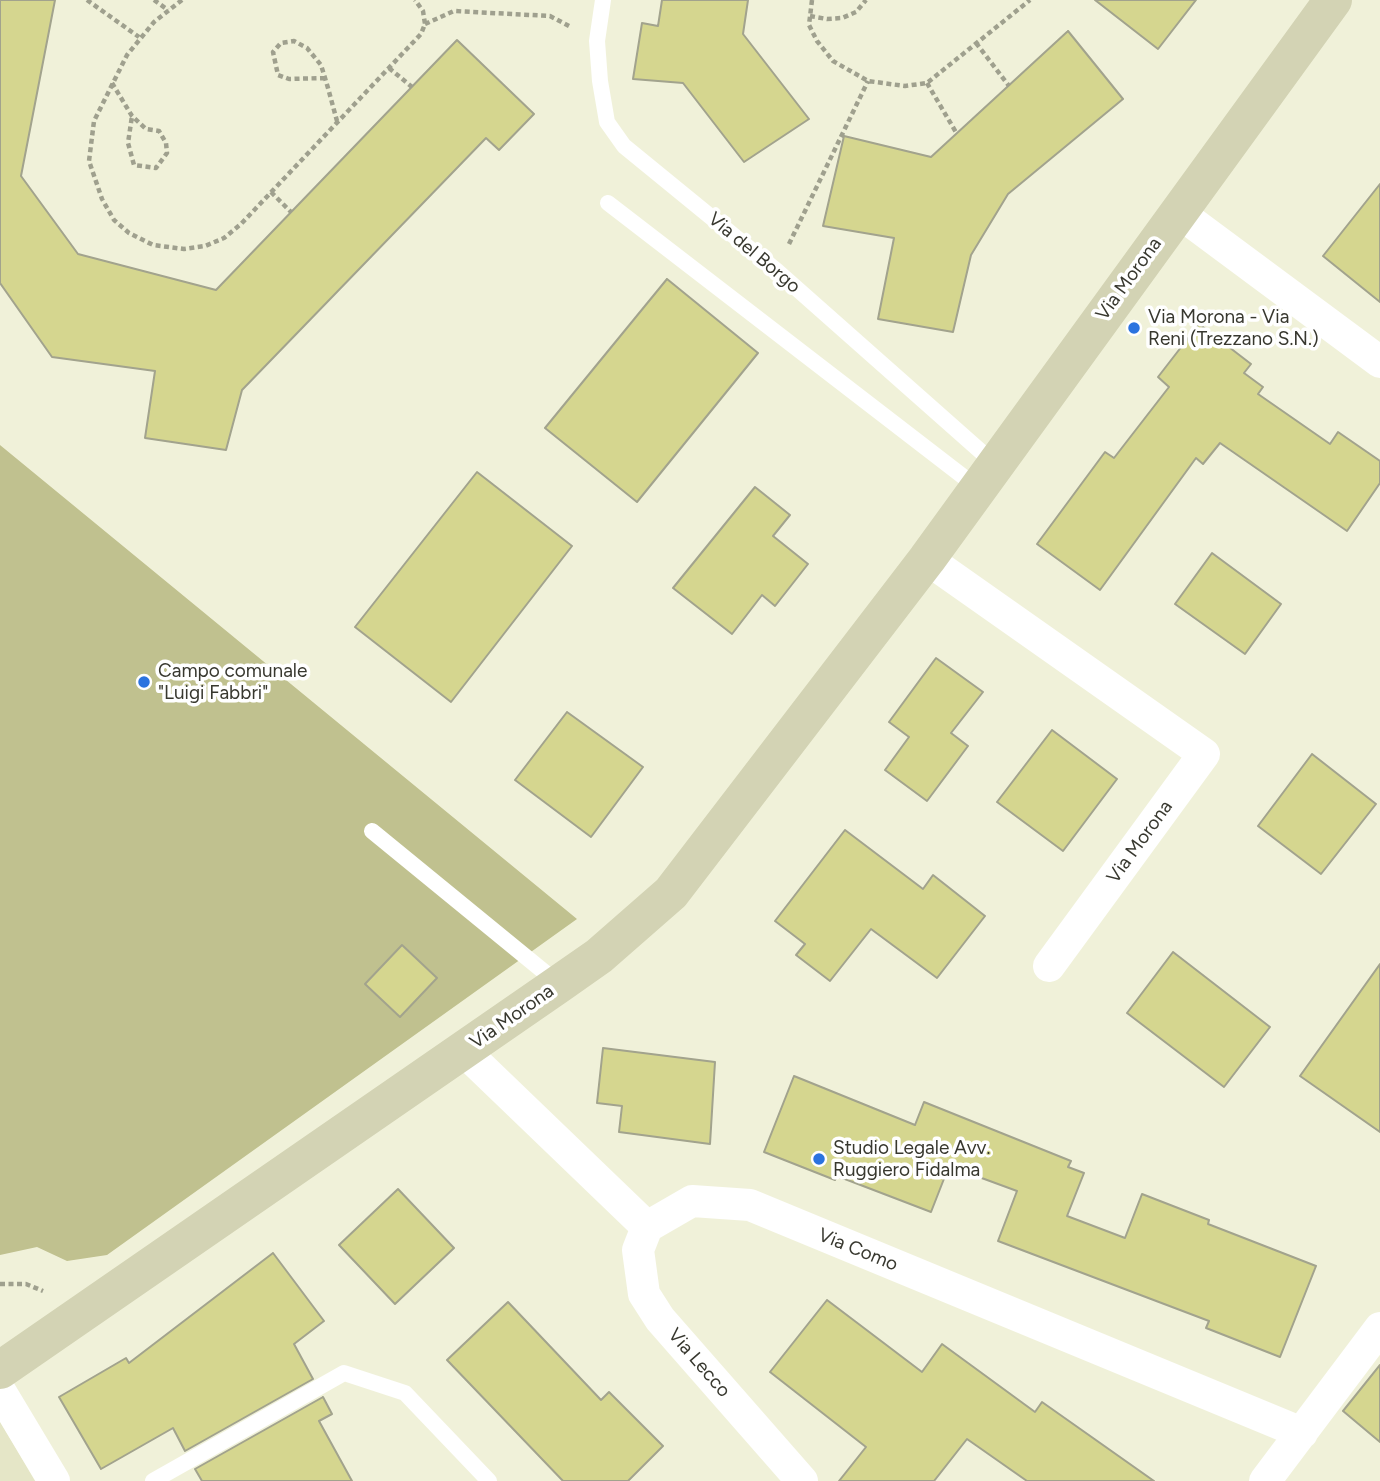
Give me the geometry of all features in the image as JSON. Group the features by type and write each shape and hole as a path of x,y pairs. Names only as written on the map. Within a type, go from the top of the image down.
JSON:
{"main road":[{"name":"Via Morona","path":"0,1370 599,956 670,893 927,559 1334,0"}],"street":[{"path":"1178,212 1380,362"},
{"name":"Via Morona","path":"927,559 1204,754 1049,966"},
{"path":"464,1051 647,1227"},
{"name":"Via Como","path":"647,1227 692,1201 750,1205 1302,1433"},
{"name":"Via Lecco","path":"647,1227 638,1250 644,1294 649,1303 802,1481"},
{"path":"1277,1475 1302,1433 1380,1328"},
{"path":"0,1391 54,1481"}],"lane":[{"name":"Via del Borgo","path":"603,0 597,41 600,81 607,122 624,146 777,271 987,476"},
{"path":"608,203 987,476"},
{"path":"372,831 559,984"},
{"path":"153,1481 344,1373 405,1393 489,1481"}],"path":[{"path":"87,0 139,37"},
{"path":"154,0 168,10"},
{"path":"182,0 139,37 112,82 94,121 89,161 102,199 114,220 129,233 153,244 184,249 205,246 224,238 421,34 425,23 423,11 415,0"},
{"path":"812,0 809,25 817,41 833,61 868,81 905,86 927,83 1030,0"},
{"path":"810,16 842,18 856,12 866,0"},
{"path":"425,23 454,11 550,16 569,25 579,38 597,41"},
{"path":"325,78 289,79 278,75 274,52 281,43 294,41 321,65 325,78 338,122"},
{"path":"976,43 1009,86"},
{"path":"389,68 412,88"},
{"path":"777,271 868,81"},
{"path":"112,82 132,116 146,129 159,131 166,143 167,153 156,168 134,165 128,143 132,116"},
{"path":"927,83 957,134"},
{"path":"271,192 291,212"},
{"path":"0,1284 26,1284 48,1293"}],"shaded area":[{"name":"Campo comunale \"Luigi Fabbri\"","path":"0,445 577,919 107,1255 67,1261 37,1247 0,1255"},
{"path":"0,1421 35,1481 0,1481"}],"building":[{"path":"0,0 55,0 21,176 78,254 216,290 457,40 534,114 499,150 486,138 242,390 226,450 145,438 155,371 52,357 0,283"},
{"path":"662,0 748,0 743,34 809,119 744,162 683,83 633,79 642,23 658,26"},
{"path":"1095,0 1196,0 1158,49"},
{"path":"1068,31 1123,99 1008,194 971,255 953,332 878,319 894,238 823,226 844,136 931,157"},
{"path":"1380,184 1380,302 1323,256"},
{"path":"667,279 758,353 637,502 545,428"},
{"path":"1199,324 1251,364 1244,373 1263,387 1258,394 1330,444 1338,432 1380,461 1380,483 1347,531 1220,443 1203,464 1196,458 1100,590 1037,544 1105,452 1114,458 1169,387 1158,377"},
{"path":"477,472 572,546 451,702 355,627"},
{"path":"755,487 790,515 773,536 808,564 775,606 762,595 732,634 673,588"},
{"path":"1212,553 1281,604 1245,654 1175,604"},
{"path":"936,658 983,692 951,733 968,746 927,801 885,770 909,737 889,722"},
{"path":"567,712 643,767 591,837 515,780"},
{"path":"1052,730 1117,779 1063,851 997,802"},
{"path":"1312,754 1376,804 1321,874 1258,826"},
{"path":"845,830 923,889 933,875 985,916 937,978 871,929 830,981 796,955 805,944 775,921"},
{"path":"402,945 437,978 400,1017 365,984"},
{"path":"1173,952 1270,1027 1224,1087 1127,1013"},
{"path":"1380,964 1380,1132 1300,1076"},
{"path":"603,1048 715,1062 710,1144 619,1132 622,1106 597,1103"},
{"path":"794,1076 915,1125 924,1102 1071,1161 1068,1167 1084,1173 1067,1216 1125,1238 1142,1194 1209,1220 1208,1224 1316,1266 1280,1357 1206,1328 1209,1321 998,1241 1017,1191 949,1166 931,1212 837,1176 835,1180 764,1152"},
{"path":"398,1189 454,1248 395,1304 339,1245"},
{"path":"273,1253 324,1321 294,1344 313,1379 185,1451 173,1428 101,1469 59,1397 126,1358 129,1363"},
{"path":"827,1300 922,1372 942,1344 1035,1412 1042,1402 1154,1481 1027,1481 967,1439 934,1481 839,1481 866,1447 770,1372"},
{"path":"508,1302 601,1400 609,1392 663,1446 628,1481 563,1481 447,1360"},
{"path":"1380,1365 1380,1442 1343,1411"},
{"path":"323,1397 332,1414 319,1421 352,1481 202,1481 195,1469"}],"place":[{"name":"Via Morona - Via Reni (Trezzano S.N.)","path":"1134,328"},
{"name":"Campo comunale \"Luigi Fabbri\"","path":"144,682"},
{"name":"Studio Legale Avv. Ruggiero Fidalma","path":"819,1159"}]}
